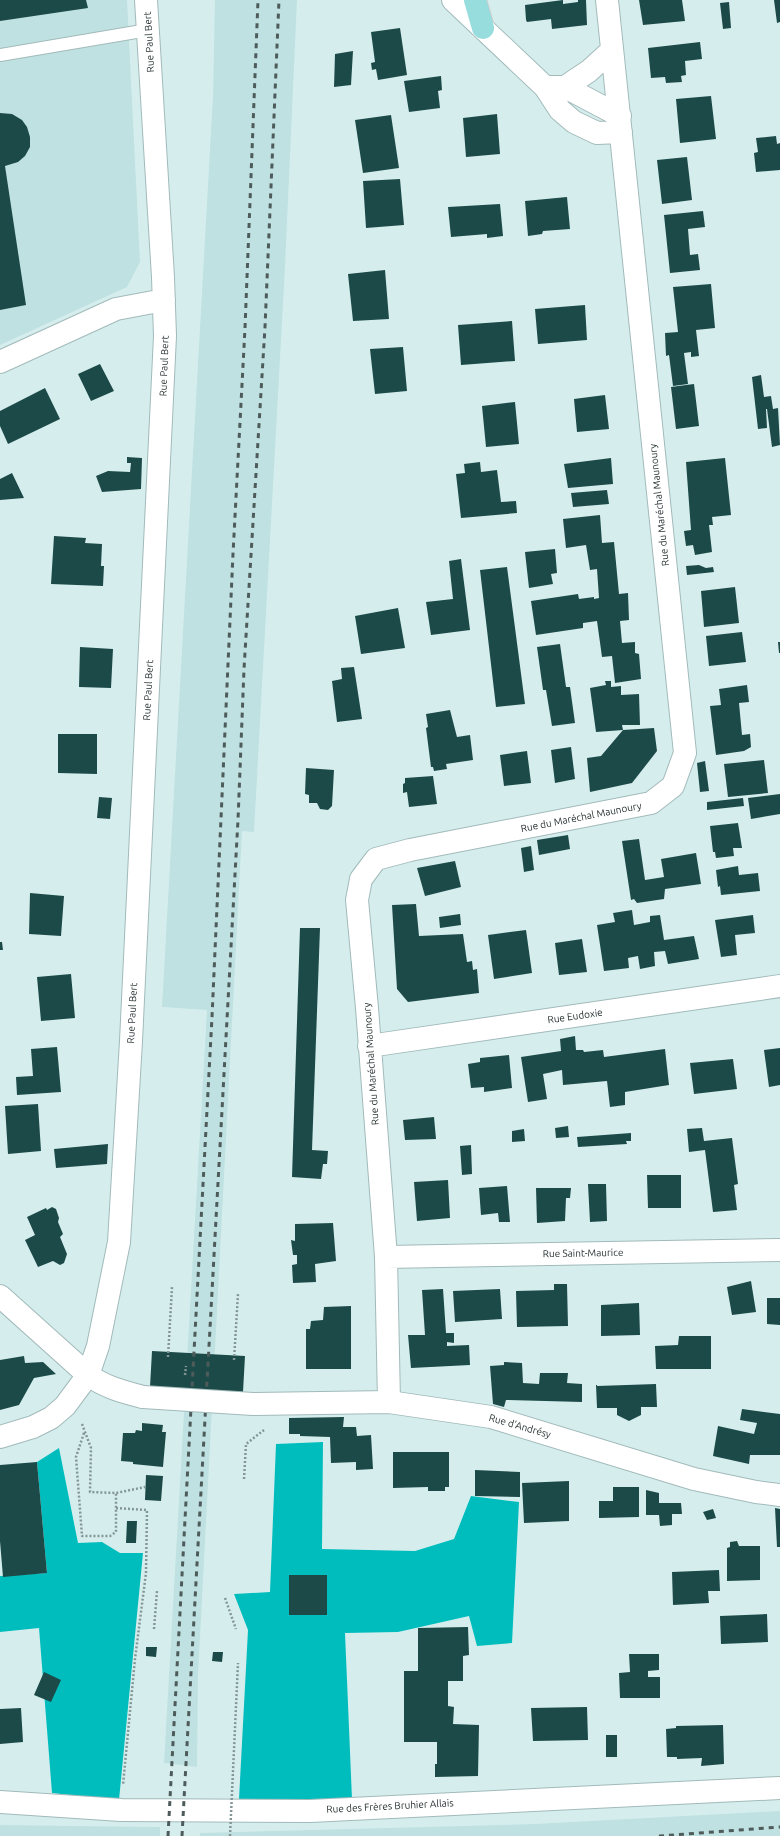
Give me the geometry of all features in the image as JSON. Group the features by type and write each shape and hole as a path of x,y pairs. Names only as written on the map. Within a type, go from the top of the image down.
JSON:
{"main road":[{"path":"475,0 482,28"}],"street":[{"name":"Rue Paul Bert","path":"0,1436 33,1427 51,1418 65,1406 88,1375 98,1346 119,1242 131,1041 165,344 164,300 146,0"},
{"path":"453,0 482,28 555,87 560,110 574,122 597,133 620,124"},
{"name":"Rue du Maréchal Maunoury","path":"389,1402 386,1257 357,900 361,879 376,859 410,850 651,803 673,786 685,753 607,0"},
{"path":"555,87 589,71 612,50"},
{"path":"0,362 116,309 164,300"},
{"name":"Rue Eudoxie","path":"369,1046 780,986"},
{"name":"Rue Saint-Maurice","path":"386,1257 780,1250"},
{"name":"Rue d'Andrésy","path":"0,1296 88,1375 100,1383 119,1392 143,1397 253,1404 389,1402 491,1417 694,1479 756,1492 780,1495"},
{"name":"Rue des Frères Bruhier Allais","path":"0,1802 121,1810 310,1810 780,1788"}],"lane":[{"path":"0,55 148,30"}],"path":[{"path":"168,1357 172,1287"},
{"path":"234,1360 238,1294"},
{"path":"244,1479 246,1444 267,1428"},
{"path":"116,1493 116,1532 110,1536 82,1536 76,1457 84,1432 91,1448 90,1492 116,1493 145,1487"},
{"path":"116,1508 147,1510 146,1574 135,1659 121,1810"},
{"path":"154,1629 157,1591"},
{"path":"225,1598 236,1629"},
{"path":"230,1836 238,1663"}],"shaded area":[{"path":"0,0 127,0 140,262 127,287 0,345"},
{"path":"215,0 297,0 285,267 254,832 242,831 198,1676 197,1767 164,1763 207,1010 162,1007 213,96"},
{"path":"323,1442 322,1549 415,1551 454,1539 471,1496 519,1502 512,1643 477,1646 469,1616 398,1632 345,1633 352,1799 238,1818 248,1630 234,1594 270,1592 276,1444"},
{"path":"59,1448 78,1543 102,1542 120,1553 143,1553 119,1800 52,1793 39,1628 0,1632 0,1576 47,1573 37,1462"},
{"path":"780,1811 780,1836 200,1836 200,1833 535,1824"},
{"path":"0,1825 160,1827 160,1836 0,1836"}],"building":[{"path":"0,0 86,0 88,8 0,21"},
{"path":"563,0 563,4 578,2 578,0 586,0 587,25 552,29 551,19 527,22 525,5"},
{"path":"639,0 682,0 685,21 643,25"},
{"path":"774,0 780,0 780,22 777,23"},
{"path":"729,2 731,28 723,29 720,3"},
{"path":"400,28 407,75 378,80 376,69 372,70 371,63 375,62 371,32"},
{"path":"700,42 702,59 685,61 686,75 681,76 682,82 666,83 665,77 651,78 648,48"},
{"path":"353,51 351,85 334,87 335,54"},
{"path":"441,76 442,90 438,91 440,108 409,112 404,81"},
{"path":"711,96 716,139 680,143 676,99"},
{"path":"0,113 12,114 22,120 27,127 30,137 30,147 25,156 18,162 5,166 26,305 0,310"},
{"path":"497,114 500,154 466,157 463,118"},
{"path":"391,115 399,168 363,173 355,120"},
{"path":"776,136 777,144 780,143 780,170 756,172 754,153 758,152 756,138"},
{"path":"687,157 692,200 662,204 657,160"},
{"path":"400,179 404,225 366,228 363,181"},
{"path":"567,197 570,229 543,231 542,234 528,236 525,201"},
{"path":"500,204 503,236 487,238 487,234 451,237 448,207"},
{"path":"703,211 705,227 688,229 690,255 698,254 700,270 670,273 664,215"},
{"path":"385,270 389,319 353,321 348,274"},
{"path":"711,284 715,328 696,330 699,356 691,357 691,352 684,353 688,384 673,386 669,355 666,356 665,333 678,332 673,287"},
{"path":"585,305 587,340 538,344 535,309"},
{"path":"512,321 515,361 461,365 458,325"},
{"path":"403,347 407,391 375,394 370,349"},
{"path":"100,364 114,391 91,401 78,374"},
{"path":"761,375 764,397 771,396 773,409 778,408 780,445 772,447 767,409 767,428 758,429 752,377"},
{"path":"694,384 699,426 676,429 671,387"},
{"path":"45,388 60,419 8,444 0,426 0,411"},
{"path":"605,395 609,429 577,432 574,399"},
{"path":"515,402 519,444 486,447 482,406"},
{"path":"127,457 142,458 141,489 102,492 96,476 108,471 130,472 131,463 127,463"},
{"path":"611,458 613,484 568,488 564,464"},
{"path":"725,458 731,515 712,517 713,525 709,525 712,552 695,555 693,545 686,546 684,531 691,530 686,462"},
{"path":"480,462 481,472 497,470 501,502 516,501 517,513 461,518 456,474 465,473 464,464"},
{"path":"12,473 24,498 0,500 0,479"},
{"path":"607,490 609,504 573,507 571,493"},
{"path":"600,515 602,543 614,542 619,594 628,593 629,620 620,621 622,643 635,642 635,653 639,654 641,679 615,683 612,656 602,657 597,621 583,623 583,628 536,635 531,601 578,594 579,599 594,597 594,599 599,598 597,569 590,570 586,545 566,548 563,519"},
{"path":"54,536 86,538 85,543 102,544 101,566 104,566 103,586 51,584"},
{"path":"555,549 557,573 551,574 553,584 529,588 525,552"},
{"path":"461,559 470,630 431,635 426,602 453,599 449,561"},
{"path":"699,565 706,568 713,567 714,572 687,575 686,566"},
{"path":"507,567 525,704 496,707 480,570"},
{"path":"735,587 739,623 704,627 701,591"},
{"path":"398,608 405,648 361,654 355,616"},
{"path":"742,632 746,662 709,666 706,636"},
{"path":"778,642 780,642 780,653 779,653"},
{"path":"560,644 566,687 570,687 575,723 552,726 546,690 543,690 537,647"},
{"path":"80,647 113,649 111,688 79,687"},
{"path":"354,667 362,719 337,722 332,681 342,679 341,668"},
{"path":"605,681 611,681 611,687 621,686 621,695 639,694 640,725 622,725 623,730 596,732 590,688 606,685"},
{"path":"747,685 749,702 739,703 742,735 750,734 751,747 744,751 716,755 710,706 721,705 719,689"},
{"path":"450,710 457,737 470,735 473,760 446,764 447,769 434,771 433,767 431,767 426,728 428,727 426,714"},
{"path":"654,728 657,751 632,783 590,792 587,758 601,756 623,730"},
{"path":"58,734 97,734 97,774 58,773"},
{"path":"571,747 575,779 555,783 551,750"},
{"path":"527,751 531,783 504,786 500,755"},
{"path":"764,760 768,793 728,797 724,764"},
{"path":"705,761 709,791 700,792 697,763"},
{"path":"306,768 334,770 332,806 328,810 320,809 317,803 309,803 309,795 305,794"},
{"path":"433,776 437,804 409,807 407,792 403,793 405,778"},
{"path":"780,794 780,814 751,819 748,798"},
{"path":"99,797 112,798 110,819 97,818"},
{"path":"743,798 744,806 707,810 707,802"},
{"path":"738,823 742,848 733,848 734,856 716,858 715,852 713,852 710,826"},
{"path":"568,835 570,849 539,855 537,840"},
{"path":"639,839 645,880 664,877 661,859 696,853 701,884 665,889 664,899 637,903 634,899 631,900 622,841"},
{"path":"531,846 534,870 524,872 521,848"},
{"path":"455,861 461,887 425,896 417,868"},
{"path":"738,866 739,875 758,873 760,891 721,895 720,886 718,887 716,870"},
{"path":"30,893 64,896 61,936 29,934"},
{"path":"416,904 419,936 463,934 467,962 472,961 473,970 477,969 479,993 408,1002 397,989 392,905"},
{"path":"632,910 634,925 650,922 650,916 660,915 664,940 694,936 699,959 668,964 665,951 654,952 655,966 640,969 638,956 628,958 629,968 604,971 597,925 615,922 613,913"},
{"path":"460,914 461,925 440,928 439,917"},
{"path":"753,915 755,933 735,935 737,955 721,957 715,920"},
{"path":"300,928 320,928 312,1150 328,1151 327,1164 323,1164 321,1179 292,1177"},
{"path":"526,930 532,973 494,979 488,935"},
{"path":"582,939 587,972 559,975 555,943"},
{"path":"0,942 2,942 3,950 0,950"},
{"path":"71,974 75,1018 41,1021 37,977"},
{"path":"575,1036 576,1050 583,1050 584,1052 603,1050 604,1057 665,1049 669,1085 625,1092 625,1105 610,1107 607,1081 563,1085 562,1070 543,1074 547,1099 528,1102 521,1057 561,1051 560,1039"},
{"path":"57,1047 61,1092 17,1095 16,1077 33,1076 31,1049"},
{"path":"780,1048 780,1085 769,1087 764,1050"},
{"path":"509,1055 512,1088 484,1092 484,1087 471,1088 468,1064 480,1062 480,1058"},
{"path":"733,1059 737,1089 694,1094 690,1063"},
{"path":"38,1104 41,1151 8,1154 5,1106"},
{"path":"434,1117 436,1139 405,1140 403,1120"},
{"path":"568,1126 569,1137 556,1138 555,1128"},
{"path":"702,1128 704,1141 732,1138 738,1184 734,1185 737,1210 713,1212 705,1150 689,1152 687,1129"},
{"path":"524,1129 525,1141 512,1142 512,1131"},
{"path":"631,1133 631,1141 626,1141 627,1144 578,1147 577,1137"},
{"path":"108,1144 107,1164 56,1168 54,1149"},
{"path":"471,1145 472,1174 462,1175 460,1146"},
{"path":"647,1175 681,1175 681,1208 648,1208"},
{"path":"448,1180 450,1218 417,1221 414,1182"},
{"path":"588,1184 606,1184 607,1221 590,1222"},
{"path":"507,1186 510,1222 499,1222 498,1213 481,1215 479,1188"},
{"path":"536,1188 571,1188 570,1198 566,1198 565,1221 537,1223"},
{"path":"52,1207 56,1209 59,1218 58,1222 63,1234 60,1237 67,1254 64,1263 60,1265 53,1261 38,1267 25,1240 35,1235 27,1217 46,1208 47,1210"},
{"path":"333,1223 336,1261 315,1264 316,1282 293,1283 292,1265 297,1264 297,1255 293,1255 291,1240 295,1241 295,1224"},
{"path":"751,1281 756,1312 732,1315 727,1287"},
{"path":"554,1284 567,1284 568,1326 517,1327 516,1291 554,1290"},
{"path":"443,1289 446,1333 454,1333 454,1343 447,1342 447,1346 469,1345 470,1365 411,1368 408,1335 425,1335 422,1290"},
{"path":"500,1289 502,1319 455,1322 453,1291"},
{"path":"767,1298 780,1298 780,1325 767,1324"},
{"path":"639,1303 640,1335 601,1336 601,1305"},
{"path":"351,1306 351,1369 306,1369 306,1329 310,1329 311,1321 323,1320 324,1307"},
{"path":"679,1336 711,1336 711,1369 656,1369 655,1346 678,1345"},
{"path":"152,1351 245,1356 243,1392 150,1387"},
{"path":"24,1356 25,1363 43,1362 56,1374 34,1378 19,1405 0,1410 0,1360"},
{"path":"504,1362 522,1363 523,1383 539,1384 540,1373 568,1373 567,1383 582,1384 582,1402 506,1400 504,1407 493,1404 490,1366 504,1365"},
{"path":"656,1384 657,1407 641,1407 641,1415 629,1421 617,1415 617,1408 597,1408 596,1385"},
{"path":"742,1409 780,1414 780,1455 750,1455 749,1464 713,1456 718,1426 754,1434 757,1423 740,1420"},
{"path":"344,1417 343,1427 356,1427 357,1436 371,1435 373,1469 356,1470 356,1462 331,1463 330,1437 289,1434 289,1418"},
{"path":"142,1423 163,1425 162,1432 166,1432 163,1467 133,1464 133,1462 121,1461 123,1433 135,1433 136,1430 142,1431"},
{"path":"393,1452 449,1452 449,1487 445,1487 445,1491 428,1491 428,1487 393,1488"},
{"path":"37,1462 47,1573 3,1577 0,1541 0,1465"},
{"path":"475,1470 520,1472 520,1497 475,1496"},
{"path":"146,1475 163,1476 161,1501 145,1500"},
{"path":"569,1481 569,1521 524,1523 522,1483"},
{"path":"613,1487 639,1487 639,1517 599,1518 599,1501 613,1501"},
{"path":"646,1490 659,1493 659,1503 681,1503 682,1514 672,1514 672,1525 660,1526 659,1515 646,1515"},
{"path":"775,1508 780,1509 780,1547 777,1547"},
{"path":"713,1509 716,1518 707,1520 703,1512"},
{"path":"127,1521 137,1521 136,1543 126,1543"},
{"path":"737,1541 739,1546 760,1546 760,1580 727,1581 727,1548 730,1547 730,1542"},
{"path":"719,1570 720,1591 708,1591 709,1603 673,1605 672,1572"},
{"path":"289,1575 327,1575 327,1615 289,1615"},
{"path":"767,1614 768,1642 721,1644 720,1616"},
{"path":"468,1627 469,1655 463,1656 463,1681 448,1681 448,1706 454,1707 453,1724 479,1725 478,1776 435,1777 435,1764 437,1764 437,1742 404,1742 404,1671 418,1671 418,1628"},
{"path":"146,1647 157,1647 156,1657 146,1656"},
{"path":"213,1652 223,1652 222,1662 212,1661"},
{"path":"629,1654 659,1654 659,1670 648,1671 648,1677 660,1677 660,1698 620,1698 619,1673 630,1672"},
{"path":"44,1672 61,1680 51,1702 34,1695"},
{"path":"587,1707 588,1740 533,1741 531,1708"},
{"path":"21,1708 23,1742 0,1744 0,1709"},
{"path":"723,1725 724,1764 701,1766 702,1758 677,1759 677,1757 667,1757 666,1729 676,1728 676,1726"},
{"path":"606,1735 617,1735 617,1757 606,1757"}],"railway":[{"path":"168,1836 212,1017 245,328 258,0"},
{"path":"182,1836 238,820 244,669 265,327 279,0"},
{"path":"659,1836 780,1827"}]}
